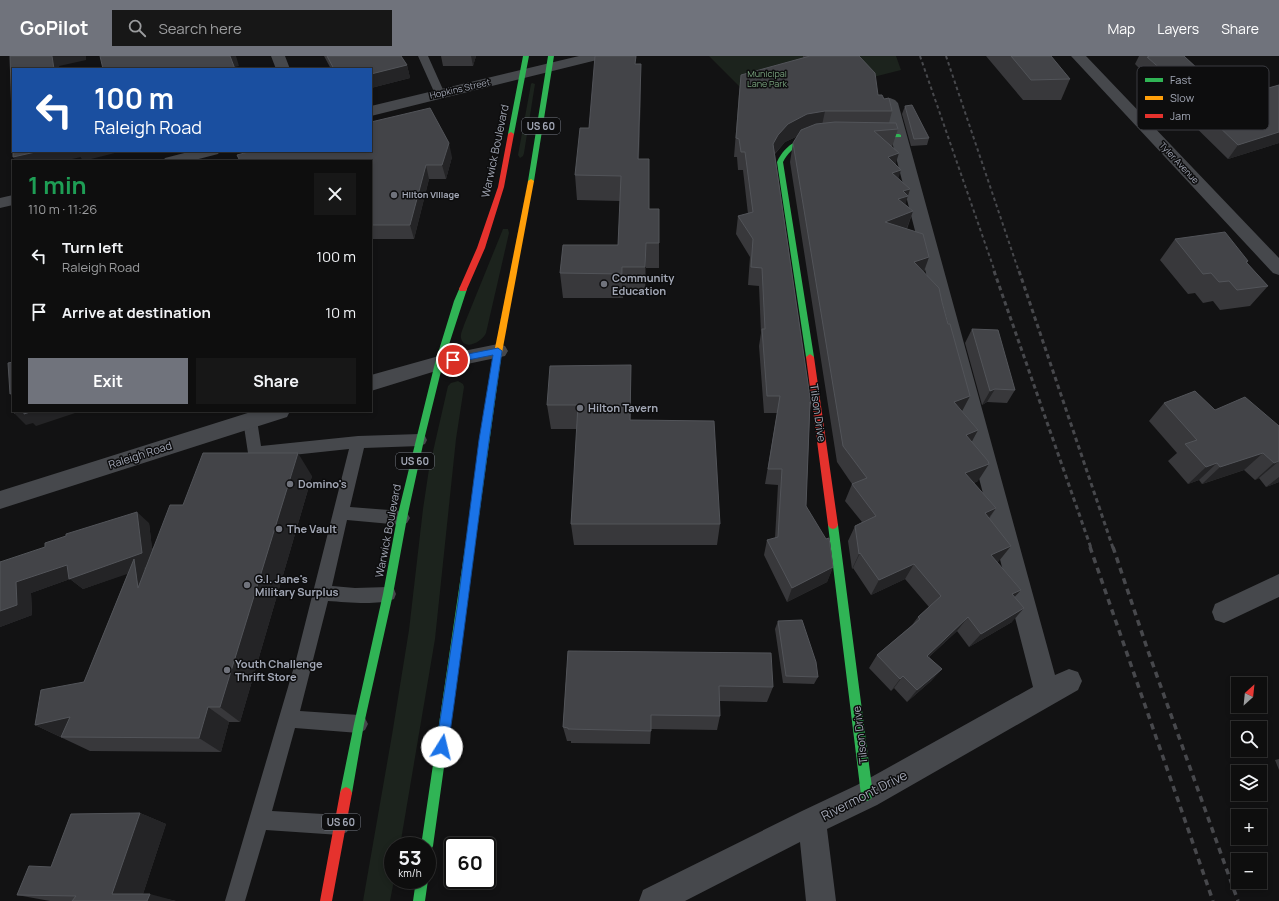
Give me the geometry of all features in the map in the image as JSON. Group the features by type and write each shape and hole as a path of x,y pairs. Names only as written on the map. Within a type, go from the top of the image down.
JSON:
{"main road":[{"name":"Warwick Boulevard","path":"326,901 359,724 388,594 402,518 438,363 458,301 481,248 495,209 504,172 526,56"},
{"name":"US 60","path":"428,837 464,602 484,440 498,351 524,222 550,62"},
{"name":"Tilson Drive","path":"833,136 805,138 791,145 782,155 780,162 812,369 843,594 867,796"},
{"path":"855,136 899,136"},
{"path":"419,901 421,889"}],"street":[{"path":"278,56 283,68"},
{"name":"Hopkins Street","path":"372,111 523,74 550,62 596,56"},
{"name":"Tyler Avenue","path":"1078,56 1137,119"},
{"path":"890,102 899,136"},
{"name":"Tyler Avenue","path":"1148,130 1279,269"},
{"name":"Rivermont Drive","path":"654,901 812,821 867,796 1058,687 899,136"},
{"path":"175,160 208,152"},
{"path":"0,203 12,200"},
{"path":"372,382 438,363 498,351"},
{"name":"Raleigh Road","path":"0,500 277,412"},
{"path":"1224,612 1279,585"},
{"path":"812,821 821,901"}],"lane":[{"path":"423,56 440,94"},
{"path":"250,420 254,453 358,442 420,440"},
{"path":"235,901 289,719 323,593 358,442"},
{"path":"342,513 402,518"},
{"path":"323,593 355,595 388,594"},
{"path":"289,719 359,724"},
{"path":"260,820 340,824"}],"green space":[{"name":"Municipal Lane Park","path":"709,56 896,56 901,70 759,106"},
{"path":"532,83 535,84 524,153 520,158 518,155"},
{"path":"503,229 508,229 509,233 486,333 478,342 469,345 463,342 461,335"},
{"path":"458,381 463,384 464,387 456,439 435,639 402,837 384,837 384,889 392,889 390,901 363,901 409,630 429,469 448,386 451,383"}],"building":[{"path":"10,56 52,56 54,68 12,68 12,118"},
{"path":"100,56 230,56 235,68 103,68"},
{"path":"327,56 401,56 407,65 372,74 372,68 333,68"},
{"path":"595,56 636,56 635,64 641,64 638,159 649,159 649,209 659,209 659,243 646,243 645,267 622,267 622,274 560,273 563,245 618,245 621,176 575,175 580,128 589,128"},
{"path":"810,56 859,56 875,73 878,95 882,95 884,99 889,98 892,111 825,111 807,114 788,124 778,135 773,144 811,404 810,402 806,506 826,539 829,538 833,567 792,588 767,540 778,537 782,469 768,469 780,396 767,396 762,329 765,329 762,268 751,267 753,239 738,216 753,212 745,152 741,152 739,139 736,138 741,75"},
{"path":"1011,56 1051,56 1070,79 1031,80"},
{"path":"1148,56 1184,56 1195,66 1157,66 1147,57 1149,57"},
{"path":"1279,85 1279,132 1238,145 1222,130 1269,130 1269,88"},
{"path":"912,105 929,138 914,139 905,106"},
{"path":"430,108 449,143 442,165 426,165 410,225 372,225 372,160 240,160 237,155 248,152 372,152 372,122"},
{"path":"835,122 896,123 898,129 874,131 899,153 888,157 901,170 892,173 910,189 903,191 908,196 898,199 913,211 885,222 923,234 929,257 914,262 939,288 948,324 950,324 970,396 954,402 978,430 966,435 989,464 965,473 996,508 985,513 1011,546 991,555 1021,590 1012,594 1024,608 981,634 968,617 927,656 942,669 917,690 903,676 900,679 877,655 920,619 918,617 941,596 914,564 879,580 860,553 859,554 855,526 876,516 852,484 867,478 843,446 793,143 801,130 816,124"},
{"path":"13,152 36,152 13,157"},
{"path":"1225,232 1248,261 1246,262 1268,286 1237,290 1229,281 1219,282 1211,273 1203,274 1175,239"},
{"path":"972,329 998,330 1015,390 995,389 990,391"},
{"path":"12,362 12,393 10,394 8,363"},
{"path":"631,365 630,420 714,421 720,524 571,524 578,405 547,405 550,366"},
{"path":"1195,391 1215,410 1245,397 1279,426 1279,461 1274,463 1263,453 1220,467 1217,463 1206,467 1185,444 1197,440 1164,403"},
{"path":"203,453 298,453 220,707 208,707 199,738 61,737 70,717 35,725 41,690 84,682 134,559 138,588 170,505 183,505"},
{"path":"137,512 142,553 69,579 67,565 16,582 17,605 0,611 0,562 45,547 45,543 66,536 66,534"},
{"path":"802,620 816,662 818,677 786,676 778,621"},
{"path":"568,651 771,653 773,687 719,686 720,716 651,715 651,731 568,729 563,727"},
{"path":"140,813 112,894 150,894 147,901 72,901 76,896 17,895 29,866 51,867 71,814"}],"railway":[{"path":"920,56 995,272"},
{"path":"946,56 1019,272"},
{"path":"994,271 1091,548"},
{"path":"1019,271 1113,548"},
{"path":"1090,547 1213,901"},
{"path":"1113,547 1148,651 1238,901"}],"traffic: fast":[{"path":"511,134 526,56"},
{"path":"531,181 551,56"},
{"path":"810,357 780,162 791,146 802,140 821,136"},
{"path":"866,136 899,136"},
{"path":"346,793 359,724 388,594 402,518 420,440 439,363 463,289"},
{"path":"428,837 497,358"},
{"path":"833,525 867,795"},
{"path":"419,901 421,889"}],"traffic: slow":[{"path":"497,358 531,181"}],"traffic: jam":[{"path":"463,289 481,248 501,187 511,134"},
{"path":"810,357 833,525"},
{"path":"326,901 346,793"}],"place":[{"name":"Hilton Village","path":"394,195"},
{"name":"Community Education","path":"604,284"},
{"name":"Hilton Tavern","path":"580,408"},
{"name":"Domino's","path":"290,484"},
{"name":"The Vault","path":"279,529"},
{"name":"G.I. Jane's Military Surplus","path":"247,585"},
{"name":"Youth Challenge Thrift Store","path":"227,670"}],"route":[{"path":"442,747 464,602 484,440 498,351 453,360"}]}
